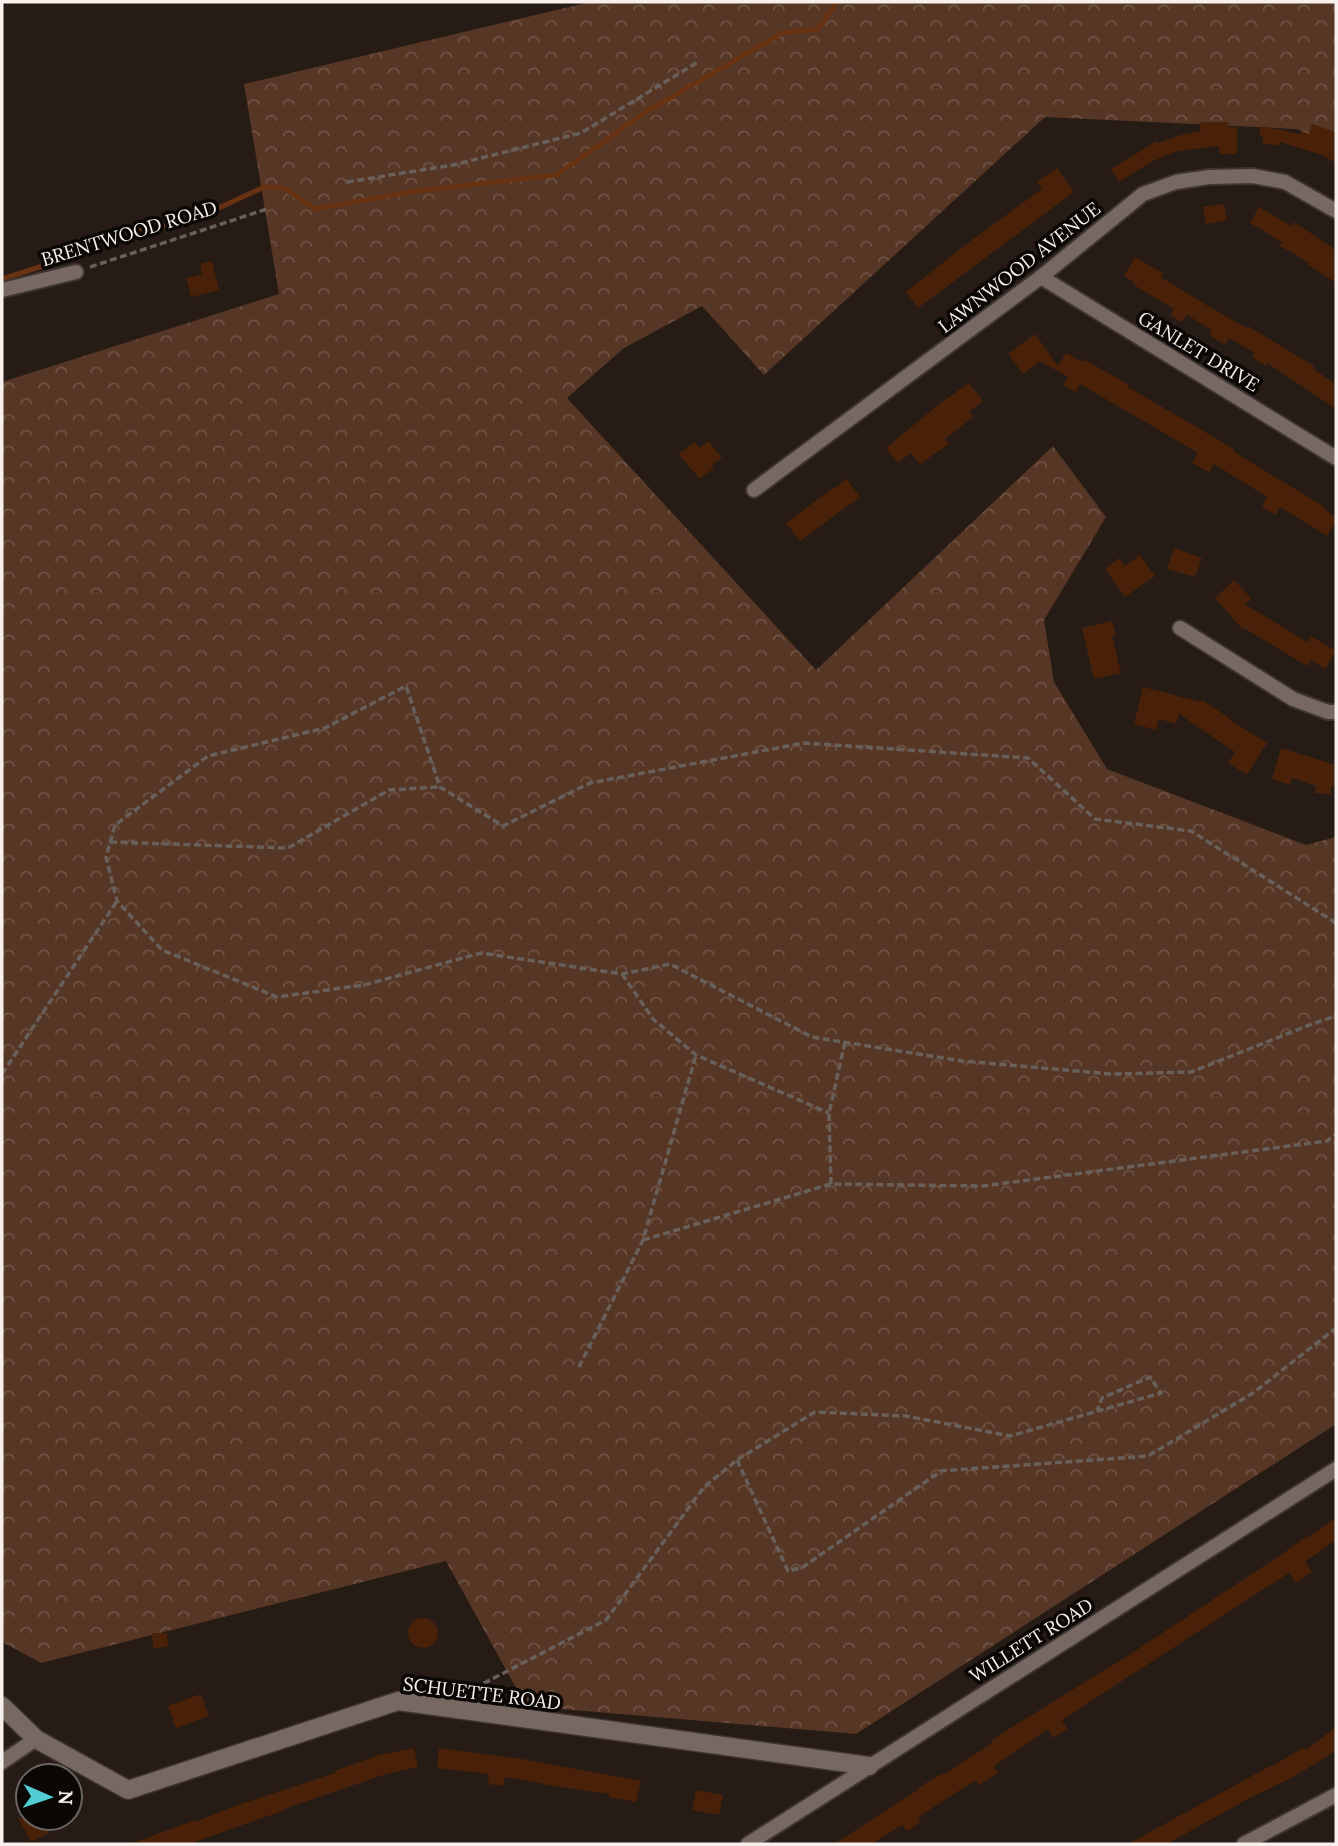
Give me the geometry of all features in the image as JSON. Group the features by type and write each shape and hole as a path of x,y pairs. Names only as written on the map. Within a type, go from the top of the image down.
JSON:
{"street":[{"name":"LAWNWOOD AVENUE","path":"754,490 1041,277 1143,194 1176,182 1209,177 1253,176 1285,182 1336,211"},
{"name":"BRENTWOOD ROAD","path":"2,290 76,272"},
{"name":"GANLET DRIVE","path":"1041,277 1336,458"},
{"path":"1180,628 1293,699 1328,712 1336,712"},
{"name":"WILLETT ROAD","path":"748,1844 1336,1469"},
{"name":"SCHUETTE ROAD","path":"2,1706 36,1739 128,1790 398,1701 869,1766"},
{"path":"2,1762 36,1739"},
{"path":"1244,1844 1336,1795"}],"path":[{"path":"347,182 453,165 581,133 698,62"},
{"name":"BRENTWOOD ROAD","path":"76,272 267,209"},
{"path":"440,787 406,685 325,728 208,755 115,825 106,857 117,901 162,950 277,997 364,985 481,953 622,974 670,964 812,1037 962,1061 1098,1073 1191,1072 1336,1016"},
{"path":"110,842 288,848 389,790 440,787 503,826 590,783 804,744 1028,758 1095,819 1191,831 1336,923"},
{"path":"2,1074 117,901"},
{"path":"622,974 653,1019 696,1055 829,1113"},
{"path":"831,1184 829,1113 845,1042"},
{"path":"579,1367 643,1240 696,1055"},
{"path":"643,1240 831,1184 983,1186 1327,1141 1336,1134"},
{"path":"737,1460 788,1571 803,1567 941,1471 1148,1457 1254,1393 1336,1328"},
{"path":"463,1694 606,1620 704,1487 737,1460 816,1412 906,1416 1010,1436 1161,1393 1150,1377 1102,1398 1097,1411"}],"green space":[{"path":"590,2 1336,2 1336,145 1296,129 1045,117 764,375 702,306 624,348 567,398 816,670 1053,446 1106,517 1044,620 1054,682 1107,769 1306,845 1336,837 1336,1424 856,1734 526,1706 446,1561 41,1663 2,1642 2,382 279,294 244,84"}],"building":[{"path":"1199,122 1228,122 1228,127 1237,127 1237,154 1219,154 1219,146 1178,151 1153,161 1119,182 1111,169 1157,141 1158,143 1201,131"},
{"path":"1312,124 1336,132 1336,163 1322,155 1280,142 1279,146 1262,143 1263,136 1259,135 1261,126 1309,134"},
{"path":"1057,168 1074,192 918,308 906,292 1042,189 1037,182"},
{"path":"1224,204 1227,220 1206,224 1203,207"},
{"path":"1259,207 1291,226 1294,222 1336,250 1336,283 1279,245 1282,242 1250,223"},
{"path":"1135,257 1163,273 1161,277 1208,306 1247,328 1248,326 1314,366 1313,369 1336,384 1336,409 1267,363 1266,366 1252,357 1254,353 1229,338 1225,345 1209,335 1212,330 1187,315 1182,322 1170,315 1174,309 1124,276"},
{"path":"212,261 219,290 191,297 186,278 202,274 200,264"},
{"path":"1035,334 1058,366 1066,353 1082,362 1084,359 1326,508 1325,510 1336,517 1327,536 1280,507 1276,515 1262,507 1267,497 1214,464 1209,472 1192,463 1198,453 1080,384 1076,392 1063,385 1068,377 1040,361 1023,374 1008,354"},
{"path":"969,383 983,401 969,412 973,417 945,439 949,444 920,464 911,453 898,463 886,448"},
{"path":"708,441 722,458 700,479 678,454 695,442 699,448"},
{"path":"847,479 860,497 800,541 786,523"},
{"path":"1174,548 1202,558 1195,577 1167,569"},
{"path":"1140,555 1155,576 1125,597 1105,569 1119,558 1125,566"},
{"path":"1234,580 1251,598 1245,604 1307,642 1311,636 1336,651 1325,669 1311,660 1307,666 1244,628 1243,630 1215,598"},
{"path":"1112,621 1116,635 1112,636 1121,673 1094,679 1082,628"},
{"path":"1143,687 1201,702 1202,700 1267,743 1247,775 1228,763 1235,752 1179,714 1176,724 1159,719 1156,730 1134,724"},
{"path":"1281,748 1336,765 1336,787 1331,786 1331,794 1315,793 1316,786 1292,778 1290,785 1272,779"},
{"path":"1336,1518 1336,1540 1305,1562 1312,1572 1296,1583 1289,1573 1062,1720 1067,1729 1053,1738 1048,1729 994,1766 998,1773 979,1785 976,1780 918,1817 921,1822 907,1831 902,1825 872,1844 834,1844 992,1743 991,1741 1015,1725 1126,1657"},
{"path":"423,1618 434,1622 438,1633 434,1644 423,1648 412,1644 408,1633 412,1622"},
{"path":"152,1633 167,1633 168,1647 153,1648"},
{"path":"201,1694 209,1716 176,1728 168,1706"},
{"path":"1336,1727 1336,1751 1295,1776 1167,1844 1128,1844 1304,1747 1306,1750"},
{"path":"414,1748 418,1767 386,1774 189,1844 133,1843 335,1773 334,1771 379,1755"},
{"path":"439,1748 522,1759 641,1781 636,1802 609,1797 609,1794 505,1777 503,1786 488,1784 489,1774 437,1768"},
{"path":"696,1790 723,1795 719,1815 692,1810"},
{"path":"26,1832 48,1832 49,1833 31,1842"}],"waterway":[{"path":"2,279 68,258 115,231 184,224 264,187 284,188 315,209 416,191 556,175 646,112 782,33 818,29 837,2"}]}
